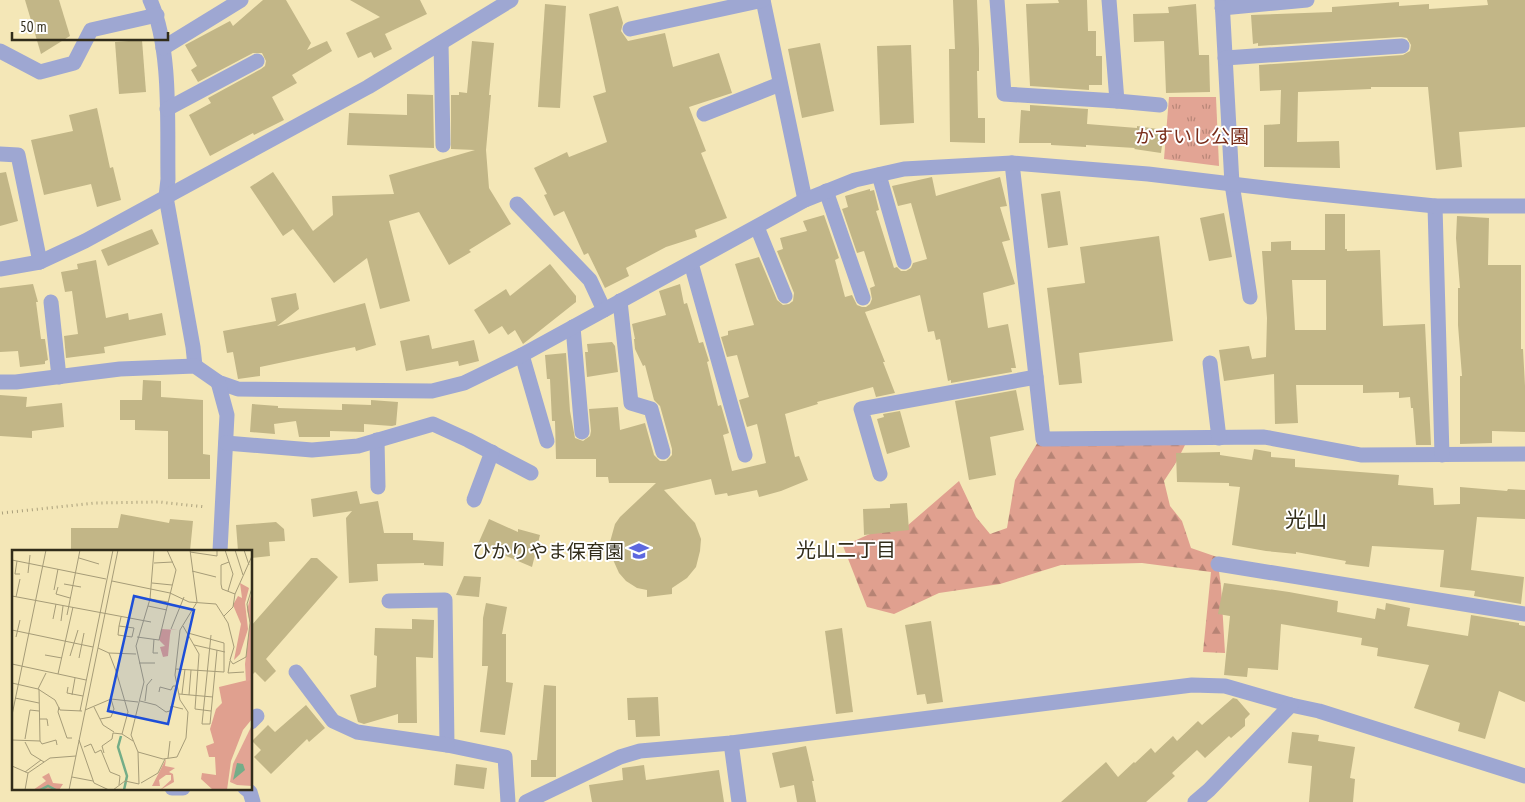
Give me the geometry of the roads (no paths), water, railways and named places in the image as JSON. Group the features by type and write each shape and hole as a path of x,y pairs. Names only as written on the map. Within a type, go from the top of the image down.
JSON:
{"street":[{"path":"150,0 158,15 166,64 168,179 166,197 195,366"},
{"path":"163,48 241,0"},
{"path":"0,269 40,262 85,241 368,87 511,0"},
{"path":"630,29 763,0 805,200"},
{"path":"997,0 1004,94 1160,105"},
{"path":"1109,0 1118,101"},
{"path":"1250,296 1232,184 1222,4 1307,0"},
{"path":"0,51 40,72 74,63 91,30 158,15"},
{"path":"441,43 442,145"},
{"path":"1225,58 1402,46"},
{"path":"167,109 257,61"},
{"path":"704,114 780,84"},
{"path":"0,154 18,154 40,262"},
{"path":"1012,163 1043,439 1264,437 1362,454 1525,454"},
{"path":"0,382 16,382 120,369 195,366 218,382 238,389 432,390 464,383 522,355 805,200 855,180 904,169 1012,163 1148,174 1435,206 1525,206"},
{"path":"879,174 904,262"},
{"path":"826,192 863,298"},
{"path":"518,204 590,280 604,310"},
{"path":"1435,206 1442,455"},
{"path":"757,227 785,296"},
{"path":"691,263 745,455"},
{"path":"620,301 631,403 651,409 663,452"},
{"path":"51,302 59,377"},
{"path":"573,327 582,432"},
{"path":"522,355 547,441"},
{"path":"1210,363 1219,438"},
{"path":"880,474 861,409 1036,377"},
{"path":"218,382 227,415 220,550"},
{"path":"226,442 312,450 358,446 433,424 531,472"},
{"path":"377,440 378,488"},
{"path":"474,500 492,452"},
{"path":"1218,564 1525,614"},
{"path":"389,601 446,600 447,745"},
{"path":"296,672 333,721 357,732 447,745 505,757 508,802"},
{"path":"526,802 620,756 640,751 731,743 1192,685 1225,686 1318,711 1525,776"},
{"path":"1194,802 1209,790 1291,705"},
{"path":"731,743 739,802"},
{"path":"248,790 253,802"},
{"path":"1209,790 1218,802"}],"place":[{"name":"ひかりやま保育園","path":"639,551"}],"district":[{"name":"光山","path":"1306,520"},
{"name":"光山二丁目","path":"846,550"}],"park label":[{"name":"かすいし公園","path":"1192,136"}]}
